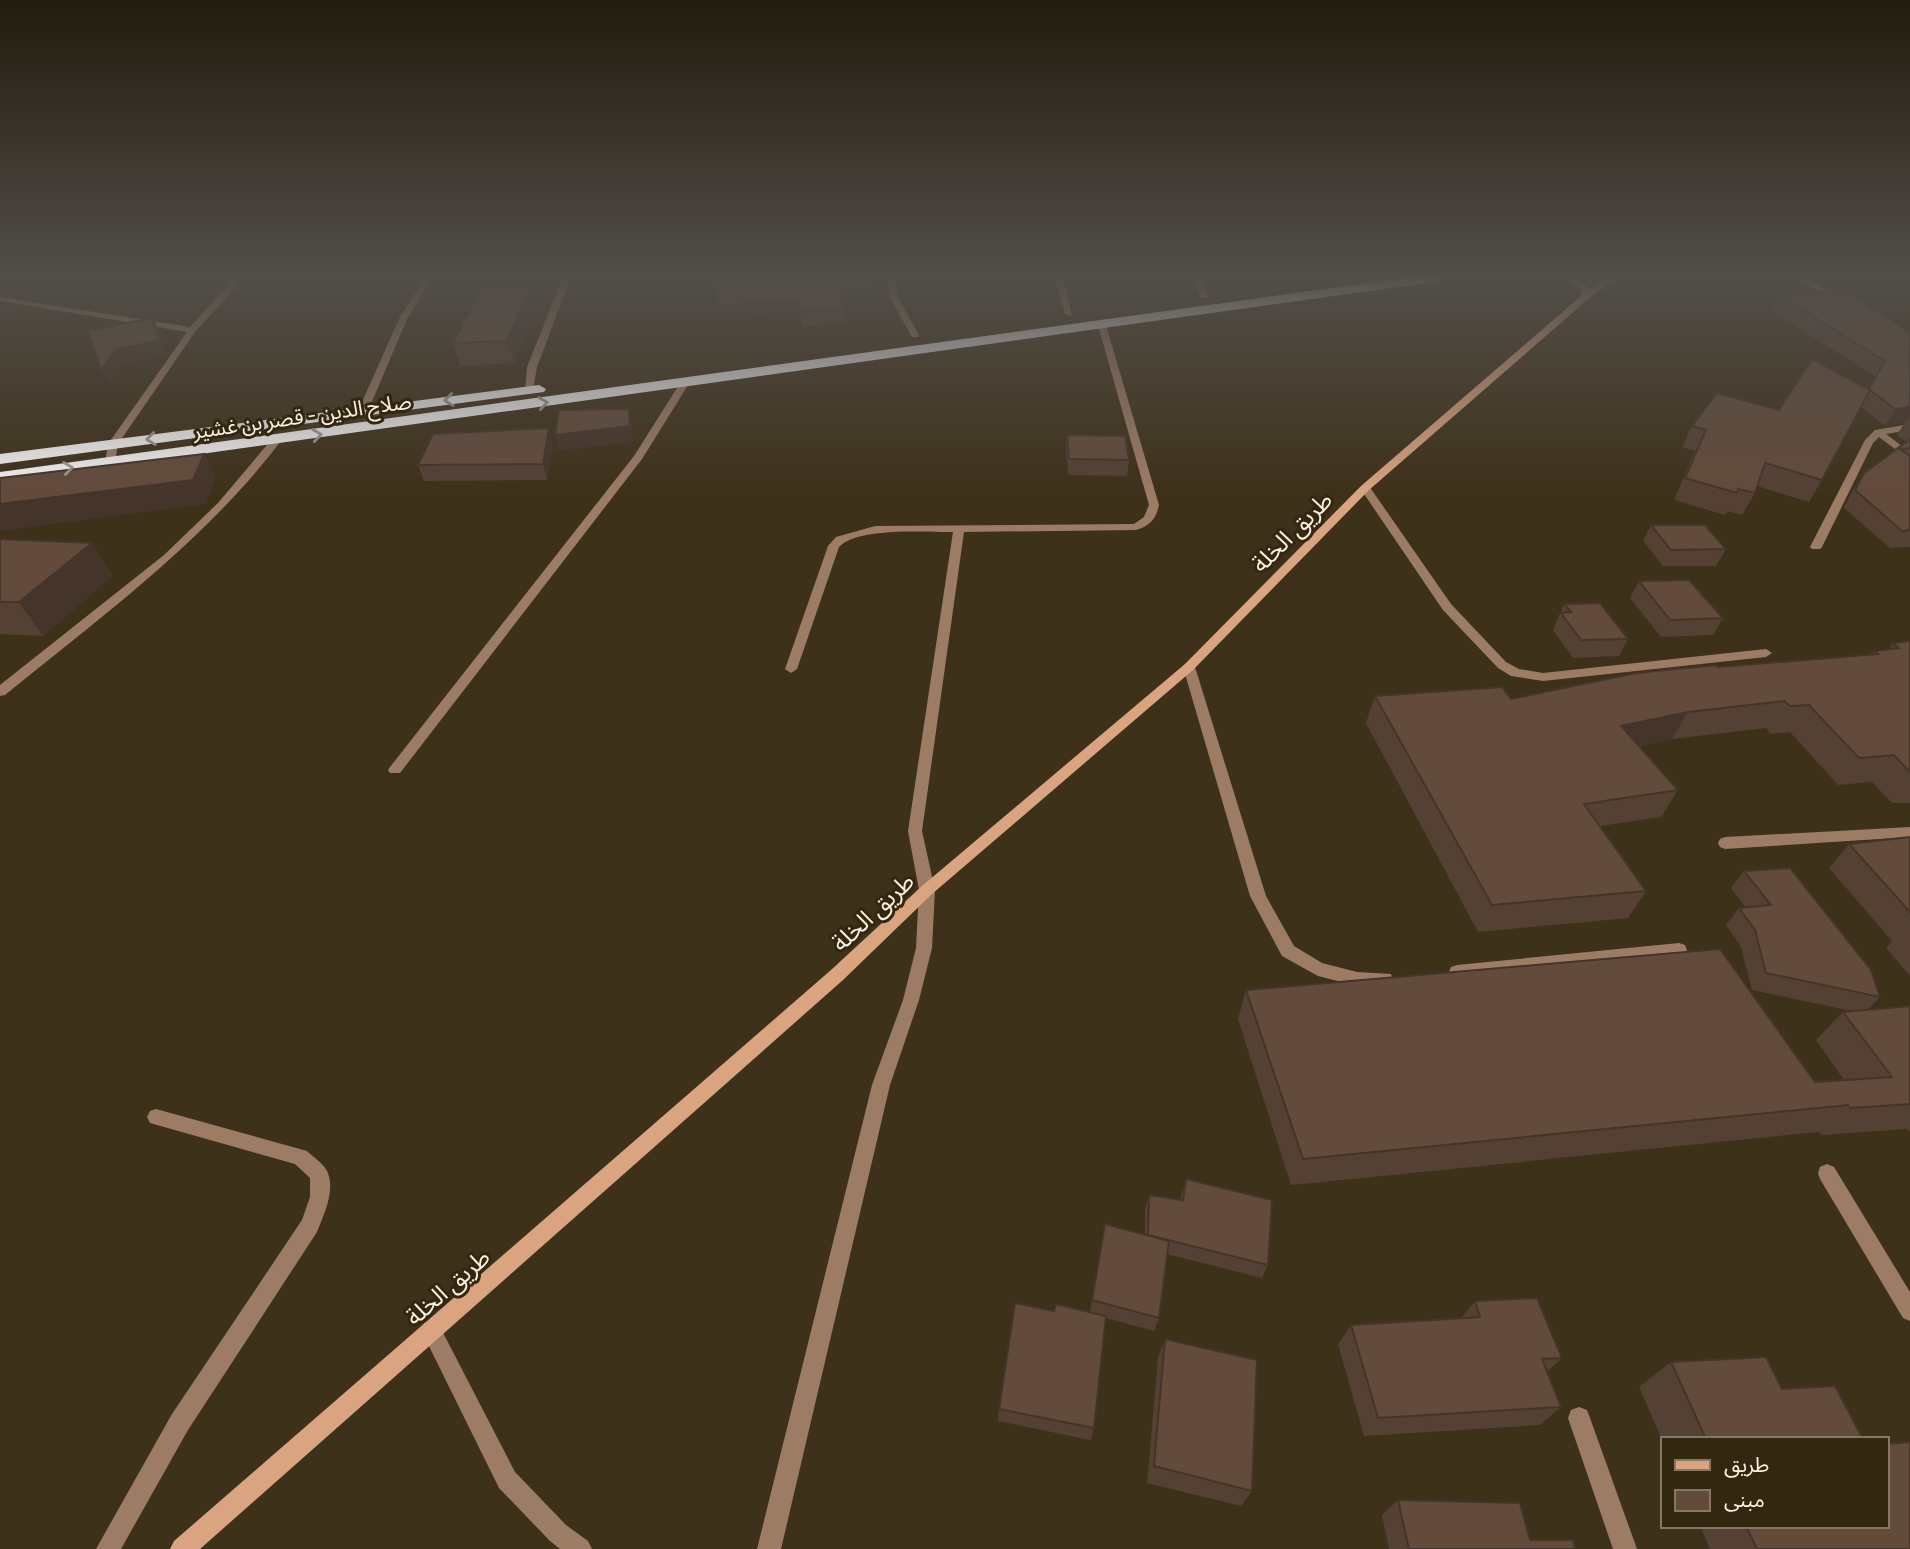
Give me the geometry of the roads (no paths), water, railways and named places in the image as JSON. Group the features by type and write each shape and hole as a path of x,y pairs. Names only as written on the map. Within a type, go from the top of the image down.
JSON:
{"highway":[{"path":"0,459 528,390 814,349"},
{"name":"صلاح الدين - قصر بن غشير","path":"0,477 276,441 912,349"}],"street":[{"path":"110,462 113,444 179,349"},
{"path":"363,411 390,349"},
{"path":"528,390 539,349"},
{"path":"791,669 834,546 840,539 876,529 1136,527 1146,523 1151,517 1154,505 1109,349"},
{"name":"طريق الخلة","path":"183,1549 837,975 927,890 1189,667 1366,488 1525,349"},
{"path":"395,770 638,457 685,382"},
{"path":"1816,547 1869,442 1878,432 1910,428"},
{"path":"1878,432 1910,457"},
{"path":"0,692 168,557 222,505 276,441"},
{"path":"1366,488 1447,607 1502,665 1516,673 1543,677 1766,653"},
{"path":"769,1549 881,1085 911,1000 923,948 927,890 915,831 959,527"},
{"path":"1189,667 1258,896 1288,951 1318,969 1357,979 1403,978"},
{"path":"1725,843 1910,832"},
{"path":"1444,973 1679,950"},
{"path":"108,1549 180,1422 310,1225 320,1197 319,1174 300,1157 156,1117"},
{"path":"1827,1173 1910,1311"},
{"path":"431,1330 507,1480 558,1533 580,1549"},
{"path":"1579,1418 1625,1549"}]}
